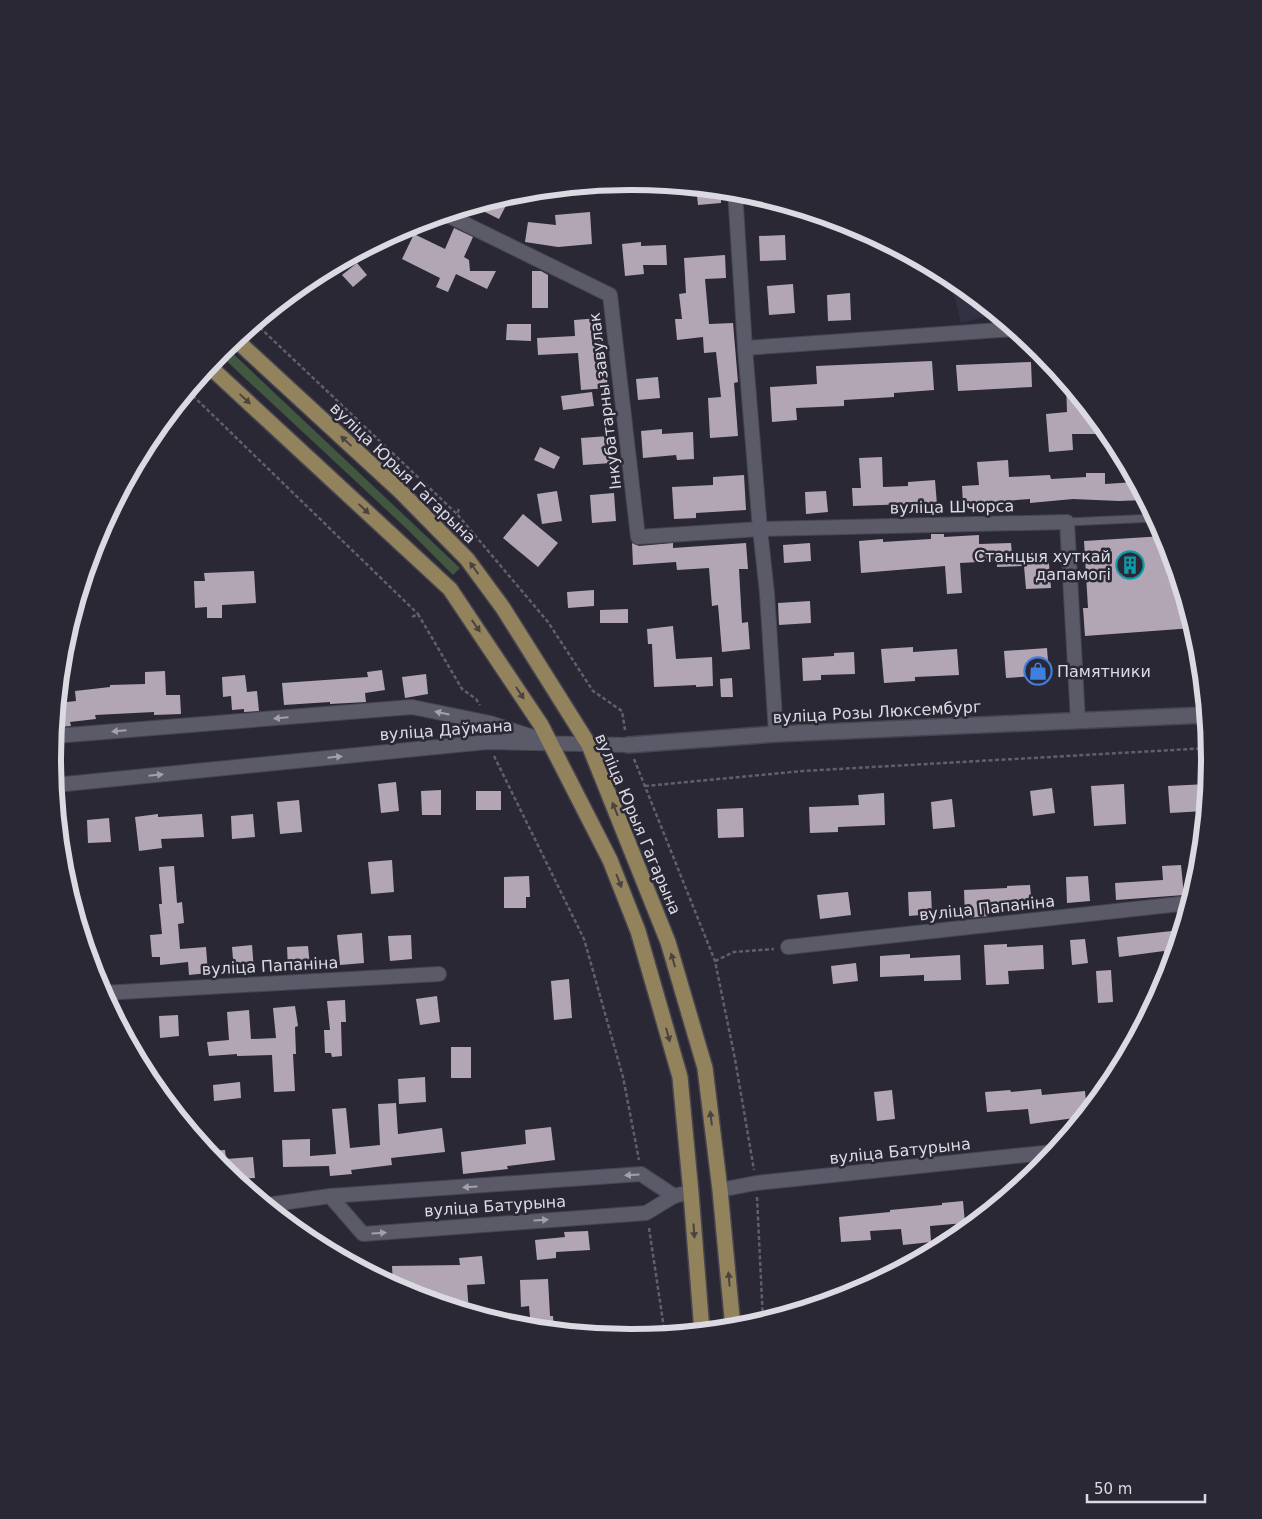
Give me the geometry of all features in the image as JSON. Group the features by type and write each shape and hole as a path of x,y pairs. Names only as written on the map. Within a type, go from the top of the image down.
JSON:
{"main road":[{"name":"вуліца Юрыя Гагарына","path":"240,345 400,491 467,559 502,608 589,745 668,942 704,1068 720,1190 732,1320"},
{"path":"215,371 450,589 541,725 610,860 638,931 680,1077 701,1324"}],"street":[{"path":"736,200 745,348 767,593 776,734"},
{"name":"Інкубатарны завулак","path":"454,218 610,295 638,537"},
{"path":"745,348 1005,330"},
{"path":"1067,522 1078,721"},
{"name":"вуліца Шчорса","path":"638,537 760,529 1067,522"},
{"name":"вуліца Даўмана","path":"62,735 412,707 490,723 550,743"},
{"name":"вуліца Розы Люксембург","path":"550,743 628,745 776,734 1199,715"},
{"name":"вуліца Даўмана","path":"62,784 487,742 550,743"},
{"name":"вуліца Папаніна","path":"788,947 1182,904"},
{"name":"вуліца Папаніна","path":"112,993 439,974"},
{"name":"вуліца Батурына","path":"720,1190 756,1184 1042,1153"},
{"path":"641,1174 674,1196"},
{"name":"вуліца Батурына","path":"274,1204 330,1196 641,1174"},
{"name":"вуліца Батурына","path":"330,1196 363,1234 646,1213 674,1196 691,1193"}],"lane":[{"path":"1067,522 1147,518"}],"path":[{"path":"260,327 457,514 548,622 593,691 622,711 628,745 715,962 735,1059 756,1184 763,1313"},
{"path":"193,396 418,614 462,689"},
{"path":"457,514 459,509"},
{"path":"412,617 418,614"},
{"path":"487,742 584,939 623,1077 641,1174"},
{"path":"645,786 803,771 1201,748"},
{"path":"715,962 734,952 788,947"},
{"path":"646,1213 664,1328"}],"shaded area":[{"path":"953,289 989,316 961,323"}],"green space":[{"path":"232,353 460,568 453,575 407,529 225,360 228,357"}],"building":[{"path":"697,194 721,198 721,203 698,205"},
{"path":"507,204 499,219 481,210"},
{"path":"590,212 592,244 558,247 525,242 528,222 556,225 555,215"},
{"path":"454,228 473,237 464,257 469,260 470,271 496,271 487,289 456,274 448,292 436,287 440,278 402,259 414,234 445,249"},
{"path":"785,235 786,260 760,261 759,236"},
{"path":"641,242 641,246 666,245 667,265 643,265 644,274 625,276 622,244"},
{"path":"725,255 726,278 705,279 709,324 733,323 738,382 734,383 738,436 710,438 708,398 721,397 716,352 704,353 703,337 677,340 675,319 682,319 679,294 686,293 684,258"},
{"path":"357,263 367,275 353,287 342,275"},
{"path":"532,271 541,271 548,275 548,308 532,308"},
{"path":"793,284 795,313 769,315 767,286"},
{"path":"850,293 851,320 828,321 827,295"},
{"path":"600,318 608,388 581,390 578,353 538,355 537,338 575,336 574,320"},
{"path":"507,324 531,324 531,341 506,340"},
{"path":"932,361 934,390 894,393 894,397 844,400 844,406 796,408 797,420 772,422 770,387 817,384 816,366"},
{"path":"1031,362 1032,387 958,391 956,365"},
{"path":"658,377 660,398 638,400 636,379"},
{"path":"592,392 594,406 563,410 561,396"},
{"path":"1066,393 1098,434 1072,434 1073,450 1049,452 1046,414 1067,412"},
{"path":"662,429 662,434 693,432 694,459 677,460 676,455 643,458 641,431"},
{"path":"609,436 611,463 583,465 581,438"},
{"path":"540,447 560,457 554,469 534,460"},
{"path":"882,457 883,487 908,486 908,482 935,480 937,505 909,507 909,504 853,506 852,488 861,488 859,458"},
{"path":"1008,460 1009,477 1050,475 1051,479 1086,477 1086,473 1105,473 1105,484 1128,482 1138,500 1073,499 1030,503 1030,499 963,504 962,486 979,485 977,462"},
{"path":"744,475 746,510 696,513 696,518 674,519 672,487 713,485 713,477"},
{"path":"557,491 562,521 542,524 537,494"},
{"path":"826,491 828,512 806,514 805,492"},
{"path":"614,493 616,521 592,523 590,495"},
{"path":"523,514 558,543 538,567 503,538"},
{"path":"931,534 944,534 944,537 979,535 979,544 1011,543 1012,554 1048,552 1051,588 1026,589 1024,566 997,567 997,561 960,563 962,593 947,594 945,566 861,573 859,541 883,539 883,542 931,539"},
{"path":"1155,537 1171,576 1185,629 1085,636 1083,608 1088,608 1084,541"},
{"path":"632,543 639,546 673,543 673,548 746,543 748,569 739,569 742,623 748,622 750,649 722,652 718,605 712,606 709,568 677,570 676,562 633,565"},
{"path":"810,543 811,561 784,563 783,545"},
{"path":"254,571 256,603 222,605 222,618 207,618 207,607 195,608 194,581 205,581 204,573"},
{"path":"594,590 594,606 568,608 567,592"},
{"path":"810,601 811,623 779,625 778,603"},
{"path":"628,609 628,623 600,623 600,610"},
{"path":"673,626 676,659 712,657 713,686 654,687 652,644 648,644 647,629"},
{"path":"913,647 913,652 957,649 959,675 915,677 915,681 884,683 881,649"},
{"path":"1047,648 1049,675 1006,678 1004,651"},
{"path":"854,652 855,674 821,675 821,680 803,681 802,658 834,656 834,653"},
{"path":"382,670 385,690 365,693 366,702 284,705 282,683 368,677 367,672"},
{"path":"165,671 166,695 180,695 181,714 154,715 154,712 95,715 96,719 70,722 71,726 62,727 64,702 76,701 75,691 110,687 110,685 145,684 145,672"},
{"path":"426,674 428,694 405,698 402,677"},
{"path":"245,675 247,692 257,691 259,711 244,712 244,709 232,710 231,696 223,697 222,677"},
{"path":"732,678 733,697 721,697 720,679"},
{"path":"396,782 399,811 381,813 378,784"},
{"path":"1124,784 1126,824 1094,826 1091,786"},
{"path":"1200,784 1198,811 1170,813 1168,786"},
{"path":"1052,788 1055,813 1033,816 1030,791"},
{"path":"441,790 441,815 422,815 421,791"},
{"path":"476,791 501,791 501,810 476,810"},
{"path":"884,793 885,825 838,827 838,832 810,833 809,807 859,805 858,795"},
{"path":"952,799 955,827 933,829 931,802"},
{"path":"299,800 302,832 280,834 277,802"},
{"path":"743,808 744,837 718,838 717,809"},
{"path":"158,814 158,817 202,814 204,837 161,839 162,848 139,851 135,817"},
{"path":"253,814 255,837 232,839 231,816"},
{"path":"109,818 111,842 88,843 87,820"},
{"path":"392,860 394,892 371,894 368,862"},
{"path":"1181,865 1184,895 1116,900 1115,883 1163,880 1162,866"},
{"path":"174,866 177,903 182,902 184,923 178,924 180,949 206,947 208,973 189,975 188,962 160,965 160,957 152,957 150,935 162,934 159,904 162,904 159,867"},
{"path":"529,876 530,897 526,897 526,908 504,908 504,877"},
{"path":"1088,876 1090,901 1067,903 1066,877"},
{"path":"1030,885 1032,908 989,910 989,916 965,918 964,890"},
{"path":"931,891 932,914 909,916 908,892"},
{"path":"848,892 851,915 820,919 817,895"},
{"path":"1174,931 1165,958 1164,951 1119,957 1117,937"},
{"path":"362,933 364,963 340,965 337,935"},
{"path":"411,935 412,959 390,961 388,936"},
{"path":"1085,939 1088,963 1072,965 1070,940"},
{"path":"1007,944 1007,947 1043,945 1044,969 1008,971 1009,984 986,985 984,945"},
{"path":"252,945 254,970 234,971 232,947"},
{"path":"308,946 310,967 288,968 287,947"},
{"path":"910,954 910,958 960,955 961,980 924,981 924,975 880,977 880,956"},
{"path":"856,963 858,981 833,984 831,966"},
{"path":"1111,970 1113,1002 1098,1003 1096,971"},
{"path":"569,979 572,1018 554,1020 551,981"},
{"path":"437,996 440,1022 420,1025 416,999"},
{"path":"345,1000 346,1022 341,1022 342,1056 332,1057 331,1053 325,1053 324,1030 330,1030 327,1001"},
{"path":"295,1006 298,1026 295,1027 296,1054 293,1054 295,1091 274,1092 272,1055 237,1056 237,1054 209,1056 207,1042 229,1040 227,1012 249,1010 251,1039 276,1038 273,1008"},
{"path":"178,1015 179,1036 160,1038 159,1016"},
{"path":"451,1047 471,1047 471,1078 451,1078"},
{"path":"425,1077 426,1102 399,1104 398,1079"},
{"path":"240,1082 241,1098 214,1101 213,1085"},
{"path":"1041,1089 1042,1095 1085,1091 1086,1102 1073,1118 1030,1124 1028,1109 987,1112 985,1092 1010,1090 1011,1092"},
{"path":"892,1090 895,1119 877,1121 874,1092"},
{"path":"396,1103 398,1134 442,1128 445,1152 391,1158 392,1165 351,1170 352,1174 330,1176 329,1166 283,1167 282,1140 310,1139 310,1156 336,1154 332,1109 346,1108 350,1148 380,1145 378,1104"},
{"path":"551,1127 555,1160 507,1166 508,1169 463,1174 461,1152 526,1144 525,1130"},
{"path":"217,1150 225,1150 226,1159 253,1157 255,1178 245,1178"},
{"path":"963,1201 965,1221 962,1223 930,1226 931,1242 903,1245 901,1229 870,1231 871,1240 841,1242 839,1217 942,1205 942,1203"},
{"path":"588,1231 590,1250 556,1252 556,1258 537,1260 535,1240 565,1237 564,1232"},
{"path":"482,1256 485,1284 467,1285 469,1305 413,1286 393,1276 392,1266 460,1265 459,1258"},
{"path":"548,1279 550,1316 553,1316 554,1323 530,1320 529,1306 521,1307 520,1280"}],"place":[{"name":"Станцыя хуткай дапамогі","path":"1130,565"},
{"name":"Памятники","path":"1038,671"}]}
